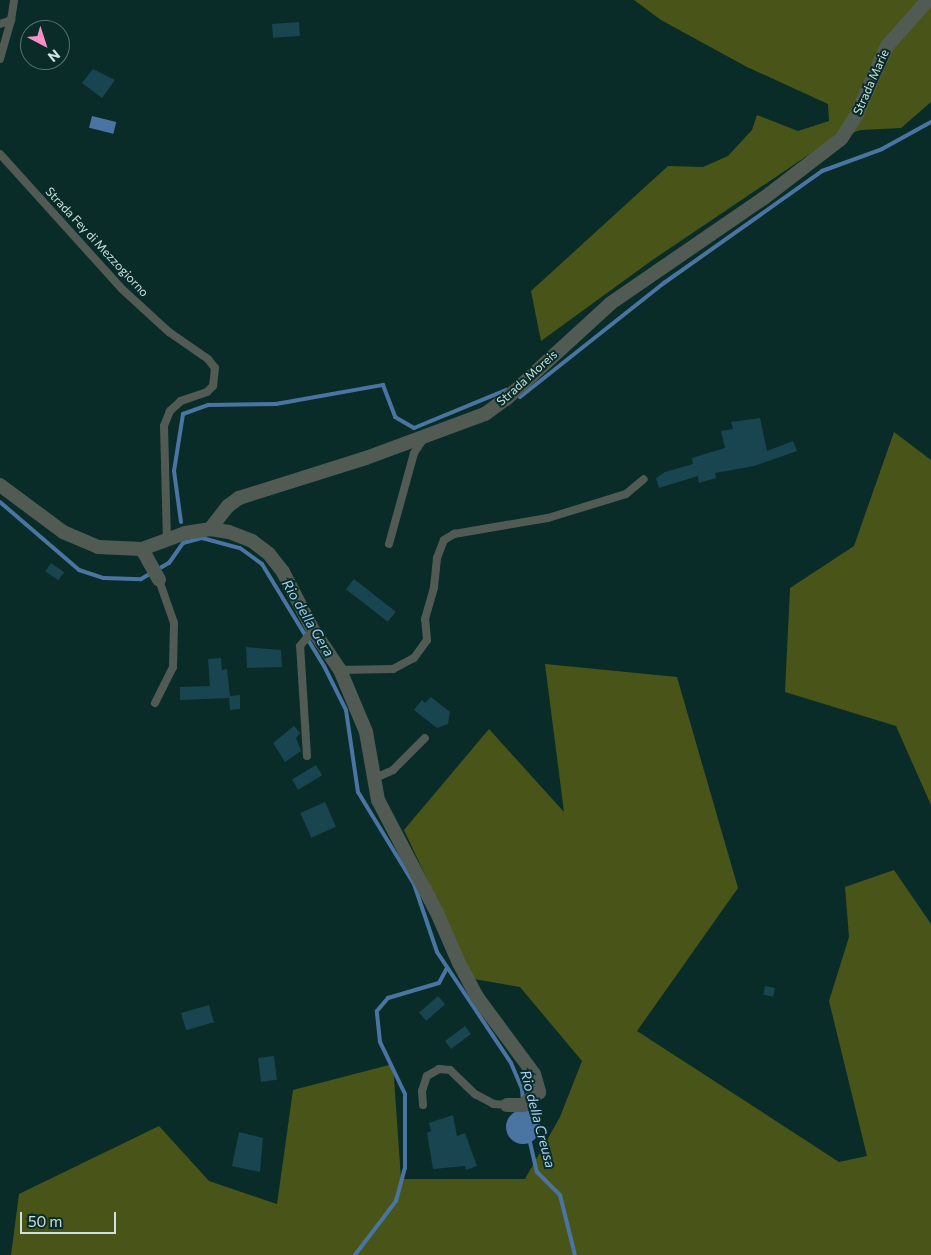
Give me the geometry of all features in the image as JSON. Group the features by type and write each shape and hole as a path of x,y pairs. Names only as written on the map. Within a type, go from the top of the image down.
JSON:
{"street":[{"name":"Strada Marie","path":"764,198 841,139 858,114 887,46 928,0"},
{"name":"Strada Moreis","path":"210,530 228,506 239,498 366,458 493,408 611,303 764,198"},
{"path":"0,485 79,541 98,547 142,549 167,537 210,530 244,538 269,554 283,572 307,636 340,670 366,732 378,800 438,915 458,963 477,997 534,1074 539,1092 523,1105 508,1105"},
{"path":"142,549 152,564 159,580"}],"lane":[{"path":"0,59 12,20 14,0"},
{"path":"0,24 12,20"},
{"name":"Strada Fey di Mezzogiorno","path":"0,154 122,289 169,332 208,359 215,368 212,386 206,392 181,401 170,411 164,426 167,537"},
{"path":"389,544 414,453 427,435"},
{"path":"340,670 393,669 414,658 427,640 425,619 434,587 437,558 444,540 454,534 548,518 626,494 644,479"},
{"path":"155,703 173,667 174,623 159,580"},
{"path":"307,636 307,756"},
{"path":"373,778 393,770 425,738"},
{"path":"423,1105 422,1091 427,1076 439,1069 450,1070 475,1094 494,1104 508,1105"}],"green space":[{"path":"634,0 931,0 931,102 901,128 861,130 832,139 651,261 541,341 531,291 668,166 703,167 728,156 752,130 757,115 798,131 829,121 828,104 747,67 661,20"},
{"path":"894,432 931,460 931,805 896,726 785,692 790,588 854,546"},
{"path":"545,664 677,677 738,888 637,1031 839,1162 867,1156 829,1001 849,937 845,887 894,870 931,924 931,1255 11,1255 19,1194 159,1126 209,1181 277,1204 293,1090 393,1064 401,1179 525,1179 560,1117 582,1061 520,987 474,979 404,830 489,729 564,812"}],"water":[{"path":"92,116 116,122 113,134 89,128"},
{"path":"523,1110 530,1111 535,1115 539,1120 539,1134 535,1139 530,1143 523,1144 516,1143 511,1139 507,1134 506,1127 507,1120 511,1115 516,1111"}],"building":[{"path":"299,22 300,36 273,38 272,24"},
{"path":"93,69 115,80 102,98 82,83"},
{"path":"760,418 767,451 793,441 797,451 754,466 715,473 716,478 699,483 698,476 659,488 656,478 665,472 693,464 692,458 725,448 721,431 733,429 731,422"},
{"path":"51,563 64,572 58,580 45,571"},
{"path":"354,579 396,612 388,622 346,589"},
{"path":"246,647 281,650 282,667 247,668"},
{"path":"221,658 222,670 227,669 230,696 240,695 240,709 230,710 229,698 180,700 180,687 210,686 208,659"},
{"path":"431,697 450,712 448,724 437,728 414,710 422,700 425,703"},
{"path":"294,726 300,733 296,738 301,751 285,762 273,743"},
{"path":"316,765 322,775 298,790 292,779"},
{"path":"325,802 336,827 311,838 300,813"},
{"path":"765,986 775,988 773,997 763,995"},
{"path":"438,996 445,1004 426,1021 419,1012"},
{"path":"209,1005 214,1022 186,1030 181,1013"},
{"path":"465,1026 471,1034 451,1049 445,1041"},
{"path":"274,1056 277,1080 261,1082 258,1058"},
{"path":"453,1115 457,1136 465,1133 477,1166 466,1170 465,1166 433,1169 427,1133 431,1131 429,1123"},
{"path":"239,1132 263,1138 260,1172 232,1166"}],"waterway":[{"path":"520,397 664,283 822,171 882,149 931,122"},
{"path":"181,522 174,471 183,414 208,405 276,404 383,385 395,417 414,428 506,390"},
{"name":"Rio della Gera","path":"0,502 79,570 104,578 141,579 169,563 183,543 202,538 240,548 262,564 324,666 346,710 358,792 414,884 437,952 511,1063 522,1089 523,1101"},
{"path":"355,1255 396,1201 405,1168 405,1094 380,1042 377,1011 388,998 439,983 447,968"},
{"name":"Rio della Creusa","path":"529,1138 537,1172 560,1195 575,1255"}]}
